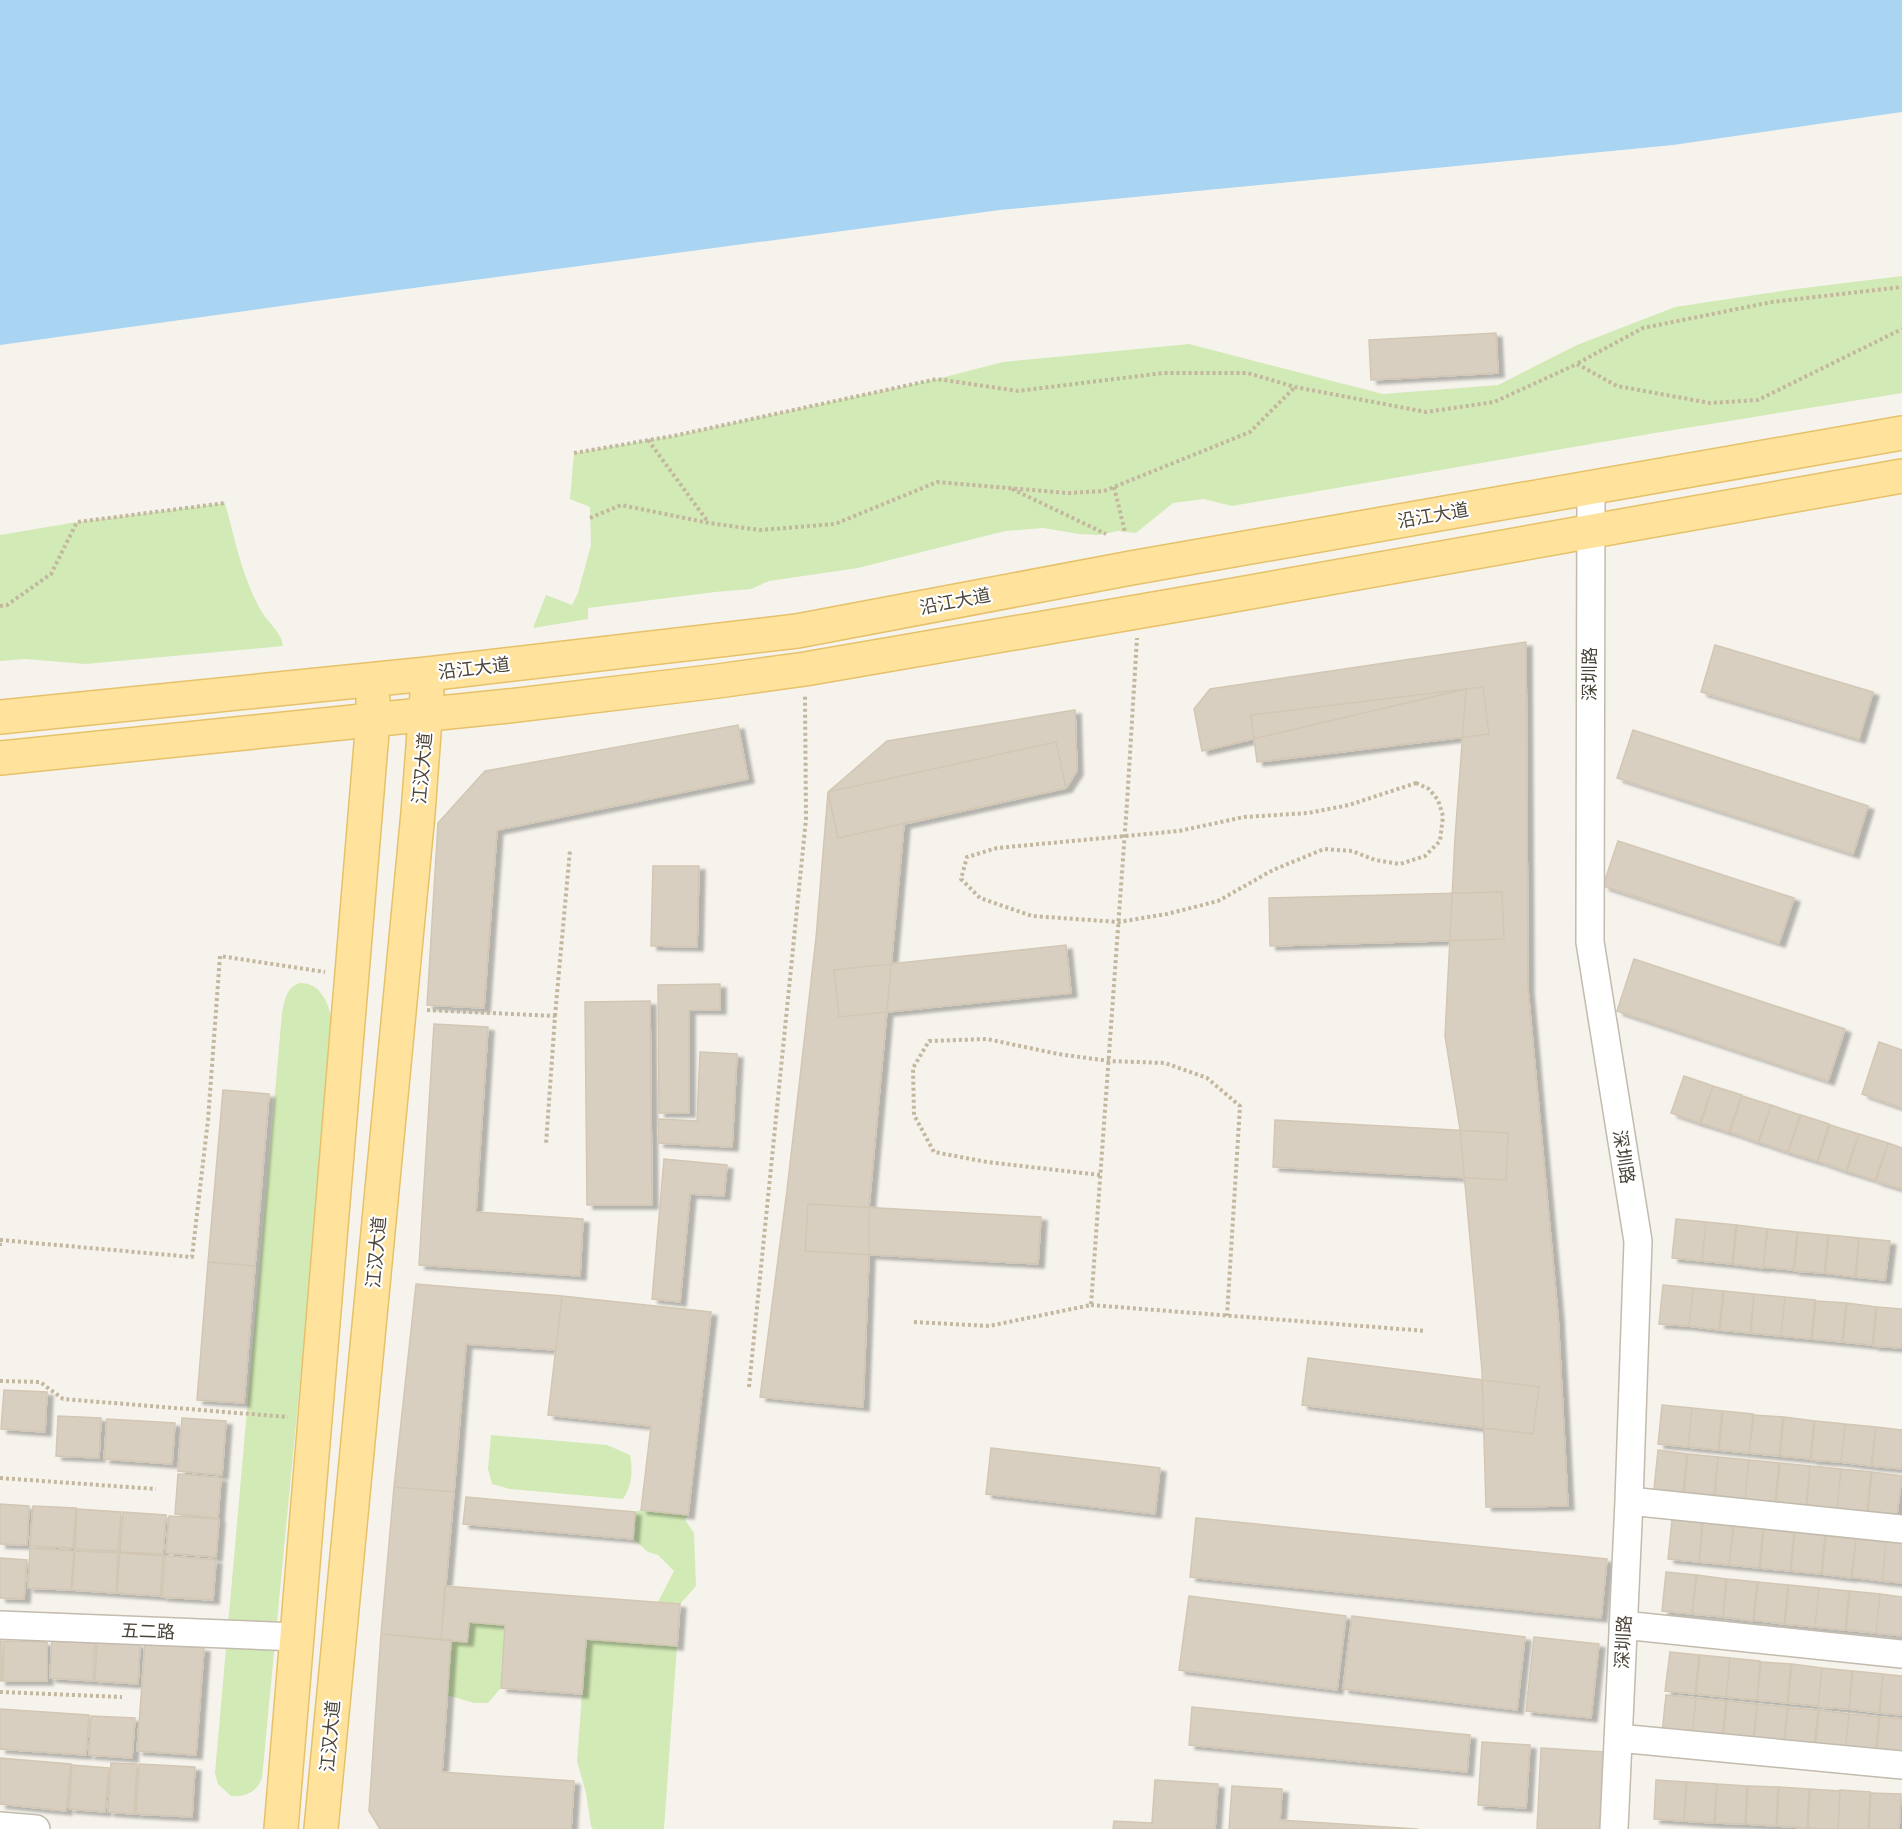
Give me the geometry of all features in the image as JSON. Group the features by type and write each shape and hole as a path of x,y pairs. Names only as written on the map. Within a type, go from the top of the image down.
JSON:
{"main road":[{"name":"沿江大道","path":"0,717 373,680 797,631 1131,568 1902,433"},
{"path":"0,758 373,720 805,669 1902,476"},
{"name":"江汉大道","path":"321,1829 426,714 427,674"},
{"path":"281,1829 353,977 373,720 373,680"}],"street":[{"name":"深圳路","path":"1591,487 1589,532 1590,942 1638,1241 1614,1829"},
{"path":"1629,1501 1902,1529"},
{"name":"五二路","path":"0,1625 297,1637"},
{"path":"1623,1625 1902,1654"},
{"path":"1618,1738 1902,1765"},
{"path":"0,1826 36,1829"}],"path":[{"path":"574,453 648,440 937,379 1018,391 1163,373 1248,374 1295,387 1426,412 1494,402 1577,364 1643,328 1772,302 1902,286"},
{"path":"1577,364 1617,386 1710,403 1758,400 1902,329"},
{"path":"590,518 621,505 709,523 760,530 835,524 937,482 1069,493 1104,491 1250,432 1295,387"},
{"path":"648,440 709,523"},
{"path":"1009,488 1106,534"},
{"path":"1114,488 1125,532"},
{"path":"0,606 7,605 51,574 77,522 225,503"},
{"path":"1091,1305 1139,611"},
{"path":"749,1387 806,819 805,669"},
{"path":"1416,783 1429,789 1438,800 1443,816 1440,841 1425,856 1400,864 1375,860 1352,850 1324,849 1273,870 1218,901 1167,914 1119,922 1032,916 980,898 961,879 967,857 997,848 1179,831 1244,817 1308,813 1349,805 1416,783"},
{"path":"546,1144 570,850"},
{"path":"0,1246 0,1240 192,1257 207,1120 220,956 353,977"},
{"path":"399,1008 555,1016"},
{"path":"1100,1175 987,1162 934,1152 914,1115 913,1068 929,1041 987,1039 1058,1054 1109,1061 1165,1063 1207,1078 1240,1106 1227,1316"},
{"path":"914,1322 989,1326 1091,1305 1426,1331"},
{"path":"0,1381 40,1382 63,1399 315,1419"},
{"path":"0,1478 156,1489"},
{"path":"0,1692 122,1697"}],"green space":[{"path":"1902,276 1902,393 1232,506 1204,499 1173,503 1136,533 1118,531 1099,535 1079,534 1043,528 1005,531 858,568 769,581 751,589 588,608 588,619 533,628 546,595 572,605 578,593 591,545 590,507 570,499 574,453 673,436 937,379 1003,362 1189,344 1383,394 1498,385 1577,345 1675,307"},
{"path":"225,503 250,588 263,614 280,637 283,646 85,664 26,659 0,661 0,535 77,522"},
{"path":"300,983 315,987 320,992 328,1005 334,1028 262,1778 250,1793 231,1796 218,1784 215,1773 282,1013 289,991"},
{"path":"491,1435 607,1445 630,1455 630,1483 623,1499 510,1489 492,1484 488,1469"},
{"path":"641,1510 688,1515 685,1520 694,1533 696,1586 680,1604 658,1602 674,1571 658,1555 648,1552 633,1539 635,1512"},
{"path":"469,1622 505,1625 501,1688 488,1703 474,1703 447,1695 451,1640 467,1642"},
{"path":"586,1639 677,1646 664,1829 593,1829 591,1826 586,1793 577,1761"}],"water":[{"path":"0,0 1902,0 1902,112 1673,145 1000,210 0,345"}],"building":[{"path":"1496,333 1498,373 1371,380 1369,340"},
{"path":"1526,642 1528,990 1558,1316 1568,1506 1486,1507 1482,1371 1460,1129 1445,1036 1455,838 1466,689 1202,751 1194,709 1210,689"},
{"path":"1715,645 1873,692 1859,739 1701,692"},
{"path":"1483,687 1489,734 1257,762 1251,715"},
{"path":"1075,710 1077,771 1066,788 904,824 869,1207 863,1407 760,1397 816,938 828,792 887,741"},
{"path":"738,725 748,779 497,830 484,1008 427,1005 438,823 485,771"},
{"path":"1633,730 1868,806 1853,854 1617,778"},
{"path":"1056,742 1066,788 838,838 828,792"},
{"path":"1618,841 1794,898 1779,943 1603,886"},
{"path":"653,866 699,866 697,947 651,946"},
{"path":"1502,892 1504,939 1270,946 1269,898"},
{"path":"1066,945 1071,993 839,1017 834,970"},
{"path":"1634,959 1845,1029 1828,1081 1617,1011"},
{"path":"720,984 720,1010 689,1010 689,1113 659,1113 658,985"},
{"path":"650,1001 652,1205 587,1205 585,1002"},
{"path":"434,1024 488,1027 476,1212 583,1219 580,1276 419,1265"},
{"path":"1879,1042 1902,1050 1902,1108 1862,1094"},
{"path":"700,1052 737,1054 732,1147 658,1143 659,1119 697,1121"},
{"path":"1684,1076 1713,1086 1700,1123 1671,1113"},
{"path":"1713,1086 1742,1095 1729,1132 1701,1123"},
{"path":"223,1090 269,1094 255,1266 208,1262"},
{"path":"1742,1096 1771,1105 1758,1142 1730,1132"},
{"path":"1771,1105 1800,1115 1788,1152 1759,1142"},
{"path":"1801,1115 1829,1124 1817,1161 1788,1152"},
{"path":"1275,1120 1508,1133 1506,1180 1273,1167"},
{"path":"1830,1125 1859,1134 1846,1171 1818,1161"},
{"path":"1859,1134 1888,1143 1875,1180 1847,1171"},
{"path":"1888,1143 1902,1148 1902,1189 1876,1181"},
{"path":"664,1159 727,1165 724,1196 690,1194 680,1302 652,1299"},
{"path":"808,1204 1041,1217 1038,1264 805,1251"},
{"path":"1676,1219 1706,1222 1702,1261 1672,1258"},
{"path":"1706,1222 1736,1225 1732,1264 1702,1261"},
{"path":"1737,1225 1767,1229 1763,1268 1733,1264"},
{"path":"1768,1229 1797,1232 1793,1270 1763,1267"},
{"path":"1798,1232 1828,1235 1824,1273 1794,1271"},
{"path":"1829,1235 1859,1238 1855,1277 1825,1273"},
{"path":"1859,1238 1890,1241 1885,1280 1856,1277"},
{"path":"208,1262 255,1266 244,1403 197,1400"},
{"path":"416,1284 562,1296 556,1350 466,1344 454,1492 394,1487"},
{"path":"1663,1285 1693,1288 1689,1326 1659,1324"},
{"path":"1693,1288 1723,1291 1719,1330 1689,1326"},
{"path":"1724,1291 1754,1294 1750,1333 1720,1330"},
{"path":"1754,1294 1785,1297 1781,1336 1751,1333"},
{"path":"562,1296 711,1312 688,1515 641,1510 651,1426 548,1415"},
{"path":"1785,1297 1815,1300 1811,1339 1781,1336"},
{"path":"1816,1301 1846,1303 1842,1342 1812,1339"},
{"path":"1847,1303 1876,1307 1872,1345 1843,1342"},
{"path":"1877,1307 1902,1309 1902,1348 1873,1346"},
{"path":"1308,1358 1539,1387 1533,1434 1302,1405"},
{"path":"4,1390 47,1392 45,1432 1,1429"},
{"path":"1662,1405 1692,1408 1688,1447 1658,1444"},
{"path":"1692,1408 1722,1411 1718,1450 1688,1447"},
{"path":"1723,1411 1753,1414 1749,1453 1719,1450"},
{"path":"1754,1415 1783,1417 1779,1456 1749,1453"},
{"path":"58,1416 101,1418 99,1458 56,1456"},
{"path":"1784,1417 1814,1421 1810,1459 1780,1456"},
{"path":"182,1418 226,1421 222,1475 178,1471"},
{"path":"107,1419 175,1423 172,1464 104,1459"},
{"path":"1815,1421 1845,1424 1841,1462 1811,1460"},
{"path":"1845,1424 1876,1427 1871,1466 1841,1462"},
{"path":"1876,1427 1902,1430 1902,1469 1872,1466"},
{"path":"991,1448 1160,1468 1155,1514 986,1494"},
{"path":"1658,1450 1687,1454 1683,1492 1654,1489"},
{"path":"1688,1454 1718,1457 1714,1495 1684,1492"},
{"path":"1718,1457 1749,1460 1745,1499 1715,1495"},
{"path":"1749,1460 1779,1463 1775,1502 1745,1499"},
{"path":"1780,1463 1810,1466 1806,1505 1776,1502"},
{"path":"1810,1466 1841,1469 1837,1508 1807,1505"},
{"path":"1841,1469 1871,1472 1867,1511 1837,1508"},
{"path":"1872,1472 1902,1476 1897,1514 1868,1511"},
{"path":"178,1474 221,1478 218,1518 175,1514"},
{"path":"394,1487 454,1492 441,1640 381,1634"},
{"path":"466,1497 635,1512 633,1539 463,1524"},
{"path":"0,1504 29,1506 27,1545 0,1544"},
{"path":"33,1506 76,1508 73,1548 30,1546"},
{"path":"77,1509 121,1512 118,1551 75,1549"},
{"path":"123,1512 166,1515 163,1554 120,1552"},
{"path":"169,1516 219,1519 216,1557 166,1553"},
{"path":"1196,1518 1607,1559 1601,1618 1190,1577"},
{"path":"1672,1520 1702,1523 1699,1562 1668,1559"},
{"path":"1703,1523 1733,1526 1729,1565 1699,1562"},
{"path":"1734,1526 1763,1529 1759,1568 1729,1565"},
{"path":"1764,1529 1794,1533 1790,1571 1760,1568"},
{"path":"1795,1532 1825,1536 1821,1574 1791,1571"},
{"path":"1826,1536 1856,1539 1851,1578 1822,1574"},
{"path":"1856,1539 1886,1542 1882,1581 1852,1577"},
{"path":"1886,1542 1902,1543 1902,1583 1882,1581"},
{"path":"30,1548 74,1551 71,1590 28,1588"},
{"path":"75,1551 118,1553 116,1593 72,1590"},
{"path":"120,1553 163,1556 160,1596 117,1593"},
{"path":"165,1556 216,1560 213,1600 162,1597"},
{"path":"0,1558 27,1560 24,1599 0,1598"},
{"path":"1666,1572 1696,1575 1692,1614 1662,1611"},
{"path":"1697,1575 1726,1579 1723,1617 1692,1614"},
{"path":"1727,1579 1757,1582 1753,1621 1723,1617"},
{"path":"1758,1582 1788,1585 1784,1624 1754,1620"},
{"path":"1789,1585 1819,1588 1815,1627 1785,1624"},
{"path":"445,1586 680,1604 677,1646 586,1639 582,1694 501,1688 505,1625 469,1622 467,1642 441,1640"},
{"path":"1819,1588 1849,1591 1845,1630 1815,1627"},
{"path":"1850,1591 1880,1594 1876,1633 1846,1630"},
{"path":"1880,1594 1902,1597 1902,1636 1876,1633"},
{"path":"1189,1596 1346,1616 1337,1690 1179,1670"},
{"path":"1352,1616 1525,1637 1517,1710 1343,1689"},
{"path":"381,1634 451,1640 442,1772 574,1781 571,1829 380,1829 369,1811"},
{"path":"1534,1637 1599,1644 1591,1718 1526,1711"},
{"path":"52,1638 95,1641 93,1681 50,1678"},
{"path":"0,1641 2,1641 2,1681 0,1681"},
{"path":"4,1641 47,1642 47,1681 3,1681"},
{"path":"97,1641 140,1644 138,1684 95,1681"},
{"path":"145,1643 204,1648 196,1755 137,1751"},
{"path":"1670,1652 1699,1655 1695,1694 1665,1691"},
{"path":"1700,1655 1730,1658 1726,1697 1696,1694"},
{"path":"1730,1658 1760,1661 1757,1700 1726,1697"},
{"path":"1761,1662 1791,1664 1787,1703 1757,1700"},
{"path":"1792,1664 1822,1668 1818,1706 1788,1703"},
{"path":"1822,1668 1852,1671 1849,1709 1818,1707"},
{"path":"1853,1671 1883,1674 1879,1713 1849,1709"},
{"path":"1883,1674 1902,1676 1902,1715 1880,1713"},
{"path":"1666,1695 1696,1698 1692,1737 1662,1733"},
{"path":"1696,1698 1726,1701 1722,1740 1692,1737"},
{"path":"1727,1701 1757,1704 1753,1743 1723,1740"},
{"path":"1757,1704 1788,1707 1783,1746 1754,1743"},
{"path":"1192,1707 1470,1735 1467,1772 1189,1745"},
{"path":"1788,1708 1818,1710 1814,1749 1784,1746"},
{"path":"0,1709 89,1715 86,1755 0,1749"},
{"path":"1819,1710 1849,1714 1845,1753 1815,1749"},
{"path":"1849,1714 1879,1717 1875,1755 1845,1753"},
{"path":"91,1716 135,1718 132,1758 89,1755"},
{"path":"1880,1717 1902,1719 1902,1758 1876,1756"},
{"path":"1482,1742 1530,1745 1526,1808 1478,1805"},
{"path":"1541,1748 1605,1752 1600,1829 1537,1829"},
{"path":"0,1758 71,1764 66,1811 0,1804"},
{"path":"111,1763 137,1764 134,1814 108,1812"},
{"path":"139,1764 195,1767 192,1817 136,1814"},
{"path":"72,1765 109,1768 105,1812 69,1809"},
{"path":"1155,1780 1218,1784 1215,1829 1113,1829 1114,1821 1152,1823"},
{"path":"1656,1780 1686,1782 1684,1821 1654,1819"},
{"path":"1687,1782 1717,1784 1714,1823 1684,1821"},
{"path":"1717,1784 1747,1786 1745,1824 1715,1823"},
{"path":"1232,1786 1282,1789 1280,1820 1418,1829 1229,1829"},
{"path":"1748,1786 1778,1787 1776,1826 1746,1824"},
{"path":"1779,1787 1809,1789 1807,1828 1777,1826"},
{"path":"1810,1789 1840,1791 1838,1829 1808,1828"},
{"path":"1840,1790 1870,1792 1868,1829 1838,1829"},
{"path":"1871,1793 1901,1794 1899,1829 1869,1829"}]}
